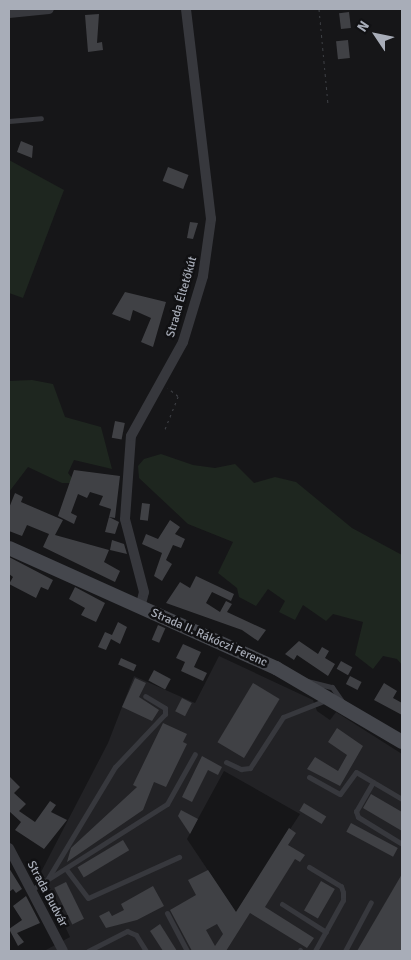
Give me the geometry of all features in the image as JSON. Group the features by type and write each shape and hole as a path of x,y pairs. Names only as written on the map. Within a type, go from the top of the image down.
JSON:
{"main road":[{"name":"Strada II. Rákóczi Ferenc","path":"9,548 300,680 402,742"}],"street":[{"path":"9,13 49,9"},
{"name":"Strada Éltetőkút","path":"140,608 144,592 125,519 128,455 131,436 162,383 192,319 212,219 186,9"},
{"name":"Strada Budvár","path":"9,848 63,951"}],"lane":[{"path":"9,121 41,118"},
{"path":"300,680 316,680 332,687 346,707"},
{"path":"47,880 115,768 165,714 165,708 145,696"},
{"path":"226,762 241,770 250,768 283,717 331,698"},
{"path":"31,890 167,804 196,754"},
{"path":"309,777 340,794 356,772 402,799"},
{"path":"373,782 356,811 358,817 402,844"},
{"path":"66,869 88,898 179,857"},
{"path":"309,867 341,886 343,892 326,932 315,951"},
{"path":"344,951 372,902"},
{"path":"282,904 326,932"},
{"path":"167,912 187,951"},
{"path":"88,951 127,931 136,935 146,951"}],"path":[{"path":"319,9 328,105"},
{"path":"162,383 178,396 165,428"}],"shaded area":[{"path":"9,160 64,190 23,298 9,293"},
{"path":"32,380 53,384 65,417 101,427 112,469 74,460 68,473 76,483 62,483 28,467 9,492 9,381"},
{"path":"161,454 193,465 215,468 235,464 254,483 275,477 296,482 352,528 402,555 402,665 397,659 383,656 373,669 355,655 363,622 333,614 326,621 303,605 295,620 279,612 285,601 268,589 256,606 239,597 237,588 218,573 233,542 188,524 139,478 138,466 144,459"},
{"path":"219,656 313,700 317,711 330,720 336,712 402,754 402,951 44,951 70,937 40,874 108,743 134,676 195,703","holes":["224,771 300,814 236,912 187,839"]}],"building":[{"path":"349,12 351,28 341,29 339,13"},
{"path":"99,14 97,43 102,42 103,50 88,52 85,15"},
{"path":"348,40 350,58 338,59 336,41"},
{"path":"21,141 33,146 32,158 17,152"},
{"path":"168,167 189,175 183,189 163,181"},
{"path":"190,222 198,223 193,239 187,238"},
{"path":"125,292 166,302 153,347 141,342 151,318 133,310 130,321 112,314"},
{"path":"115,421 125,423 122,440 112,438"},
{"path":"74,470 120,476 115,518 109,517 111,509 99,505 103,496 90,492 87,498 78,494 71,513 77,516 74,524 58,516"},
{"path":"15,493 23,497 21,502 63,520 55,535 109,550 104,562 120,571 115,582 43,547 49,534 27,525 22,536 9,531 9,508"},
{"path":"142,503 150,504 148,521 140,520"},
{"path":"109,517 119,522 115,534 105,532"},
{"path":"170,520 180,527 175,534 185,539 181,548 173,545 166,560 172,564 162,581 154,576 162,553 142,544 146,534 158,539"},
{"path":"112,540 124,544 127,554 110,550"},
{"path":"9,557 53,580 48,590 41,587 36,598 9,584 13,577 9,574"},
{"path":"196,576 234,594 231,601 212,592 206,603 220,612 226,601 232,604 227,612 266,630 258,641 242,630 166,603 180,582 190,588"},
{"path":"75,587 105,603 96,622 81,615 85,608 69,599"},
{"path":"118,622 127,627 120,644 111,639 106,650 98,647 105,632 112,635"},
{"path":"158,625 165,628 159,643 152,640"},
{"path":"299,641 318,654 322,647 329,651 325,658 335,664 328,676 297,655 294,660 285,654"},
{"path":"183,644 201,652 194,667 207,673 203,681 181,671 185,662 176,658"},
{"path":"121,658 137,665 134,671 118,664"},
{"path":"341,661 352,667 348,675 337,669"},
{"path":"154,670 171,679 165,690 148,681"},
{"path":"350,676 362,682 357,690 346,684"},
{"path":"135,678 146,683 139,697 159,710 152,721 122,707"},
{"path":"253,683 280,699 244,758 217,742"},
{"path":"384,683 397,691 393,698 402,703 402,715 374,700"},
{"path":"182,698 192,703 185,716 175,711"},
{"path":"163,723 187,734 183,742 187,744 166,787 154,782 143,810 67,862 71,848 137,787 133,785"},
{"path":"337,728 363,746 340,786 307,769 315,757 338,771 347,755 328,742"},
{"path":"202,756 222,767 218,775 208,770 192,802 182,797"},
{"path":"9,776 20,787 14,793 26,804 19,811 35,822 50,801 56,805 51,812 67,820 44,849 15,830 21,822 9,811"},
{"path":"371,794 402,812 402,831 363,808"},
{"path":"304,803 326,816 322,824 299,811"},
{"path":"181,810 198,819 190,834 178,816"},
{"path":"351,823 398,848 393,857 346,832"},
{"path":"289,828 296,833 288,845 305,855 300,862 295,859 265,907 314,938 307,948 250,913 226,951 192,951 170,910 196,895 188,880 208,870 236,912","holes":["217,924 223,934 215,946 206,930"]},
{"path":"123,840 129,850 84,878 78,867"},
{"path":"9,868 22,889 16,893 13,889 9,892"},
{"path":"402,874 402,951 357,951"},
{"path":"321,881 335,889 318,918 304,910"},
{"path":"66,882 84,919 72,925 54,888"},
{"path":"153,886 164,906 137,920 106,928 99,916 109,911 112,916 124,910 121,904"},
{"path":"26,896 40,923 17,933 24,942 18,946 9,929 22,920 13,906"},
{"path":"160,924 177,951 163,951 150,931"}]}
